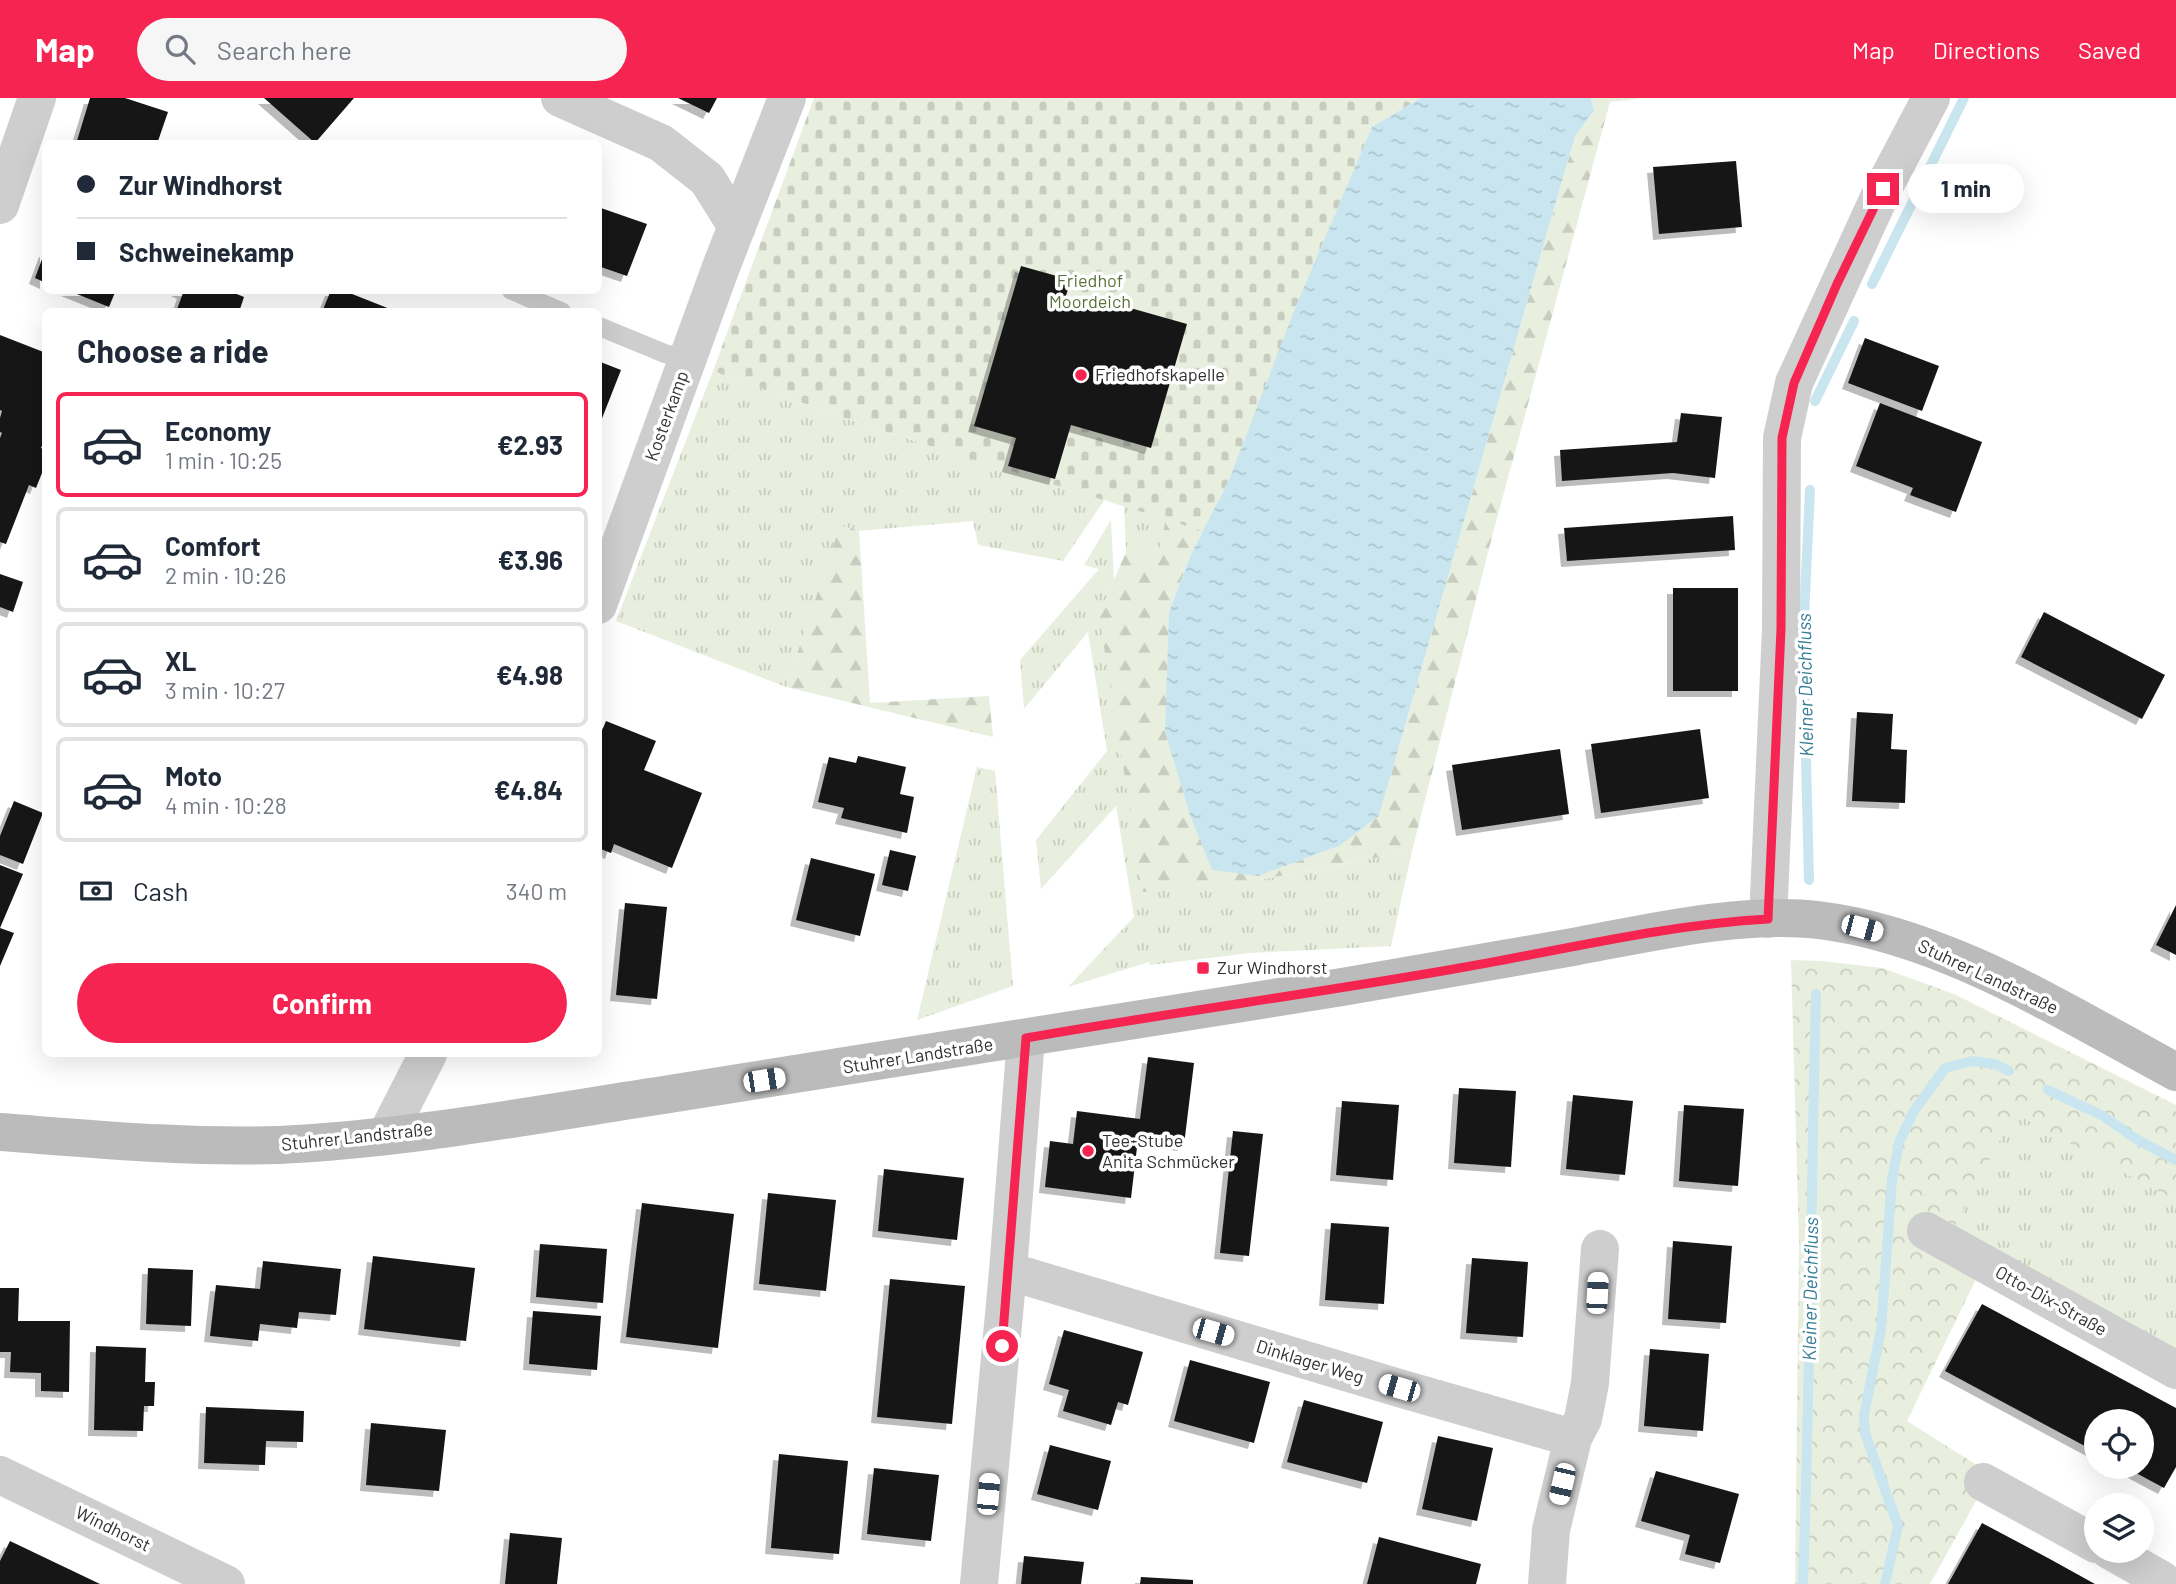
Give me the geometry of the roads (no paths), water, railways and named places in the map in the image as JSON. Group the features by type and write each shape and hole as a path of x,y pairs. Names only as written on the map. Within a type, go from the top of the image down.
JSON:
{"main road":[{"name":"Stuhrer Landstraße","path":"0,1132 215,1145 274,1145 386,1136 912,1057 1454,969 1626,937 1768,919 1815,920 1862,928 1898,937 1953,957 2050,1004 2176,1072"}],"street":[{"path":"0,205 37,98"},
{"path":"560,98 661,143 707,179 737,227"},
{"name":"Kosterkamp","path":"602,594 787,98"},
{"path":"1768,919 1781,629 1782,438 1794,383 1837,284 1931,98"},
{"path":"979,1584 1009,1271 1026,1038"},
{"path":"386,1136 426,1057"},
{"name":"Otto-Dix-Straße","path":"1926,1231 2176,1370"},
{"path":"1547,1584 1551,1530 1573,1437 1583,1419 1591,1383 1600,1249"},
{"name":"Dinklager Weg","path":"1009,1271 1399,1388 1573,1437"},
{"name":"Windhorst","path":"0,1475 164,1570 226,1584"},
{"path":"1983,1482 2084,1537"},
{"path":"2141,1563 2166,1573"}],"lane":[{"path":"520,294 553,308"},
{"path":"602,328 666,354 688,358"}],"water":[{"path":"1421,98 1591,98 1594,111 1575,136 1379,816 1339,846 1258,876 1212,870 1190,815 1165,732 1169,612 1191,554 1229,480 1296,306 1372,127"}],"waterway":[{"name":"Kleiner Deichfluss","path":"1872,284 1964,98"},
{"name":"Kleiner Deichfluss","path":"1815,401 1854,321"},
{"name":"Kleiner Deichfluss","path":"1809,880 1803,639 1810,490"},
{"name":"Kleiner Deichfluss","path":"1803,1584 1816,994"},
{"path":"1885,1584 1898,1526 1865,1433 1864,1415 1881,1329 1892,1180 1899,1142 1914,1111 1945,1068 1972,1061 1995,1064 2009,1071"},
{"path":"2048,1090 2103,1116 2136,1139 2176,1160"}],"place":[{"name":"Friedhofskapelle","path":"1081,375"},
{"name":"Zur Windhorst","path":"1203,968"},
{"name":"Tee-Stube Anita Schmücker","path":"1088,1151"}],"park label":[{"name":"Friedhof Moordeich","path":"1090,291"}]}
